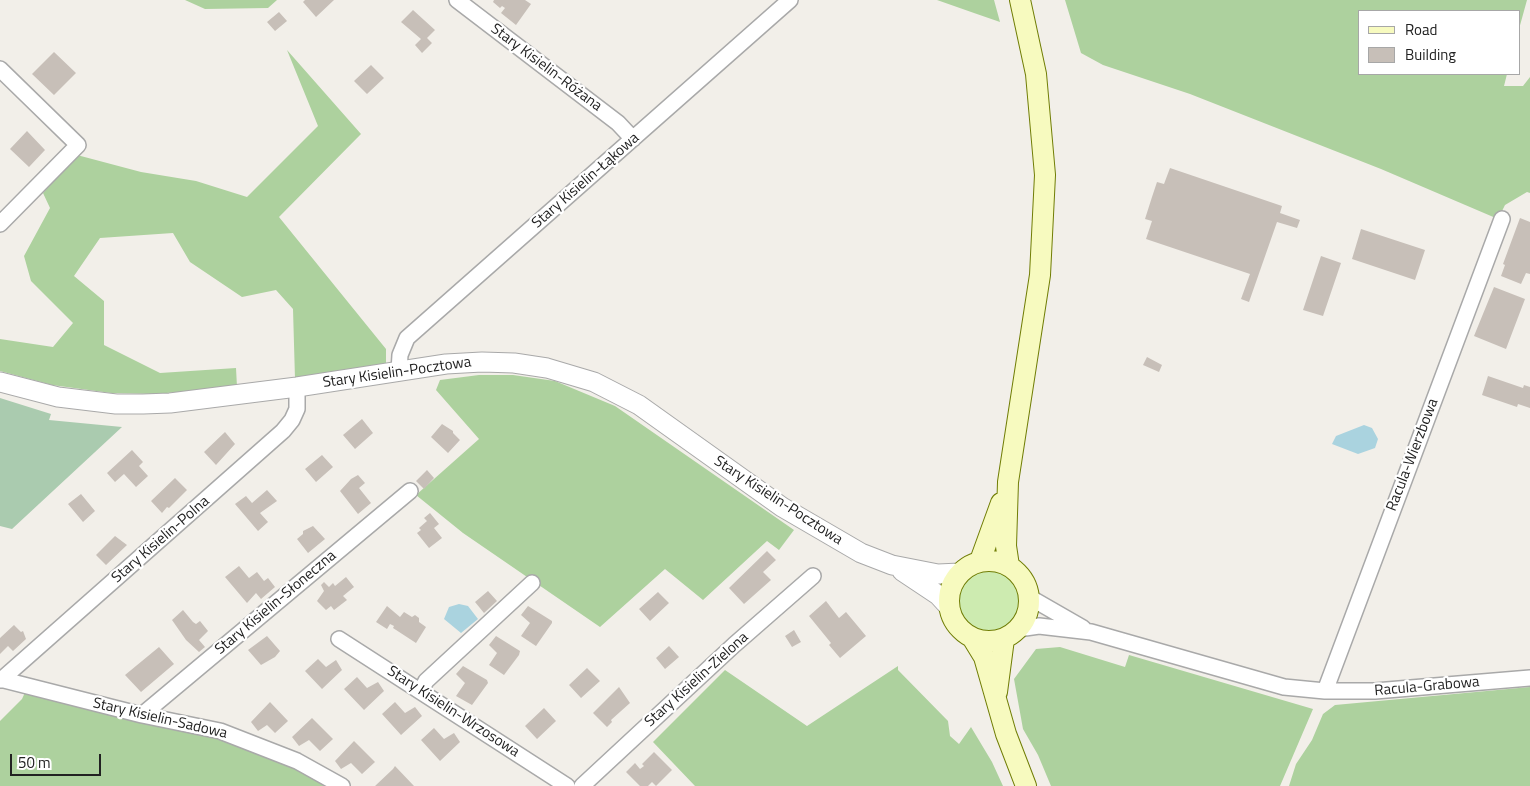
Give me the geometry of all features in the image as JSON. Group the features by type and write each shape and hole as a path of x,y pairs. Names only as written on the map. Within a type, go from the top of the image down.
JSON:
{"main road":[{"path":"1009,566 1006,546 1008,482 1040,275 1045,175 1036,74 1020,0"},
{"path":"980,561 1008,482"},
{"path":"996,699 1011,634 1028,613 1030,597 1024,581 1009,566 999,562 980,561 968,566 960,573 951,588 949,607 957,625 973,639 984,657 996,699 1006,734 1026,786"},
{"path":"973,639 990,642 1011,634"}],"street":[{"name":"Stary Kisielin-Różana","path":"457,0 618,123 633,139"},
{"name":"Stary Kisielin-Łąkowa","path":"399,371 400,355 408,338 790,0"},
{"path":"0,69 78,145 0,224"},
{"name":"Racula-Wierzbowa","path":"1325,692 1502,218"},
{"name":"Stary Kisielin-Pocztowa","path":"0,382 58,397 116,404 170,403 473,362 514,363 547,368 594,382 638,405 782,507 832,538 892,565 938,594 949,607"},
{"name":"Stary Kisielin-Polna","path":"1,679 283,431 292,420 296,409 297,387"},
{"name":"Stary Kisielin-Słoneczna","path":"142,715 410,491"},
{"name":"Stary Kisielin-Pocztowa","path":"892,565 938,574 960,573"},
{"name":"Stary Kisielin-Zielona","path":"582,786 729,650 813,576"},
{"path":"421,691 426,681 532,583"},
{"path":"1030,597 1091,632"},
{"path":"1011,634 1039,626 1091,632"},
{"name":"Racula-Grabowa","path":"1091,632 1284,687 1325,692 1375,691 1530,678"},
{"name":"Stary Kisielin-Wrzosowa","path":"339,639 567,786"},
{"name":"Stary Kisielin-Sadowa","path":"1,679 142,715 220,731 297,761 342,786"}],"green space":[{"path":"185,0 277,0 268,8 205,9"},
{"path":"937,0 994,0 1000,22 974,13"},
{"path":"1065,0 1527,0 1520,25 1520,10 1358,10 1358,75 1507,75 1504,86 1523,86 1530,77 1530,193 1527,192 1505,205 1498,219 1381,169 1190,94 1103,65 1081,53"},
{"path":"287,50 361,134 279,217 386,349 386,367 295,379 293,309 276,290 242,297 190,262 173,233 100,238 74,276 104,301 104,345 160,373 236,368 237,387 155,394 111,393 52,385 0,371 0,339 53,347 73,323 31,281 24,256 50,208 43,193 77,155 141,172 196,181 247,197 318,126"},
{"path":"479,375 513,375 555,381 615,406 794,530 779,550 767,541 703,600 665,569 600,627 463,533 416,495 479,439 436,390 440,380"},
{"path":"0,398 51,414 49,420 122,427 12,529 0,526"},
{"path":"982,570 994,570 1011,579 1018,590 1020,602 1018,614 1011,625 994,634 982,634 970,629 961,620 956,608 956,596 961,584 970,575"},
{"path":"1060,647 1125,667 1129,655 1313,709 1280,786 1051,786 1038,755 1023,729 1014,679 1036,649"},
{"path":"898,666 898,670 948,721 950,736 959,744 971,727 992,762 1003,786 695,786 653,742 725,670 807,726"},
{"path":"28,686 267,745 339,786 0,786 0,721 22,699"},
{"path":"1530,687 1530,786 1289,786 1296,764 1312,740 1323,714 1335,705"}],"water":[{"path":"1364,425 1372,428 1378,439 1375,448 1358,454 1332,444 1336,436"},
{"path":"459,604 468,606 478,619 461,633 444,619 449,607"}],"building":[{"path":"305,0 334,0 316,17 303,2"},
{"path":"494,0 525,0 531,4 516,25 501,13 505,8 502,6 500,8 493,2"},
{"path":"413,10 435,30 427,38 432,43 422,53 415,45 421,39 401,22"},
{"path":"279,12 287,21 275,31 267,22"},
{"path":"54,52 76,73 54,95 32,74"},
{"path":"371,65 384,78 367,94 354,81"},
{"path":"27,131 45,150 29,167 10,149"},
{"path":"1170,168 1282,206 1280,213 1300,220 1297,228 1277,222 1249,302 1241,299 1250,274 1146,239 1152,221 1145,219 1157,182 1164,184"},
{"path":"1520,218 1530,222 1530,274 1526,273 1521,284 1501,276 1505,265 1503,264"},
{"path":"1361,229 1425,250 1415,280 1352,259"},
{"path":"1321,256 1341,263 1323,316 1303,310"},
{"path":"1494,287 1525,299 1506,349 1474,336"},
{"path":"1147,357 1162,365 1159,372 1143,365"},
{"path":"1488,376 1523,388 1524,385 1530,387 1530,408 1518,404 1517,407 1482,395"},
{"path":"362,419 373,433 355,449 343,435"},
{"path":"442,424 453,431 460,440 448,453 431,437"},
{"path":"225,432 235,444 216,465 204,452"},
{"path":"132,450 143,462 139,466 148,476 136,487 124,474 115,482 107,473"},
{"path":"322,455 333,467 316,482 305,469"},
{"path":"427,470 434,478 424,489 416,481"},
{"path":"358,475 365,483 359,488 371,503 358,514 340,491 351,479"},
{"path":"175,478 187,490 162,513 151,501"},
{"path":"267,490 277,501 260,513 268,522 258,531 235,504 246,496 252,503"},
{"path":"81,494 95,511 83,522 68,504"},
{"path":"430,513 439,524 434,528 442,538 429,548 417,533 421,530 419,528 427,521 424,518"},
{"path":"313,526 325,539 308,553 297,539 303,534 303,531"},
{"path":"115,536 127,545 106,565 96,555"},
{"path":"767,551 776,560 763,572 771,580 744,604 729,588"},
{"path":"239,566 249,578 257,572 264,581 268,578 275,587 261,599 256,593 247,603 225,577"},
{"path":"346,577 354,587 343,596 347,600 334,610 331,606 326,610 317,601 324,591 321,585 324,582 329,587 333,583 335,586"},
{"path":"488,591 497,601 484,613 475,602"},
{"path":"658,592 669,603 650,621 639,609"},
{"path":"826,601 839,618 846,612 866,636 840,658 829,645 831,643 809,616"},
{"path":"387,606 400,617 404,612 412,617 415,615 419,618 419,622 426,627 416,643 393,628 394,626 390,624 387,629 376,622"},
{"path":"528,606 552,621 536,646 521,636 530,623 521,615"},
{"path":"183,610 193,622 196,624 200,621 208,631 199,640 205,647 199,652 186,640 172,620"},
{"path":"14,625 21,632 23,631 26,639 13,651 8,646 0,654 0,638"},
{"path":"794,630 801,642 792,647 785,636"},
{"path":"267,636 280,651 275,657 261,665 248,650"},
{"path":"496,636 520,651 504,675 489,665 497,653 489,645"},
{"path":"669,646 679,657 665,669 656,658"},
{"path":"159,647 174,664 141,692 125,675"},
{"path":"318,659 326,667 336,660 342,670 322,689 305,671"},
{"path":"463,666 487,680 488,683 472,705 456,696 465,683 456,674"},
{"path":"587,668 600,681 581,698 569,685"},
{"path":"357,677 367,688 378,682 384,691 364,710 344,689"},
{"path":"619,687 630,703 611,720 612,722 607,727 593,713"},
{"path":"270,702 288,721 275,733 267,725 258,731 251,722"},
{"path":"395,702 405,713 415,707 422,716 401,735 382,714"},
{"path":"544,708 556,721 537,739 525,726"},
{"path":"312,718 333,739 320,751 309,740 299,746 292,737"},
{"path":"434,728 444,739 454,733 460,742 440,761 421,740"},
{"path":"354,741 375,762 362,774 351,763 341,769 335,761"},
{"path":"654,752 672,770 656,786 652,782 648,786 640,786 626,772 635,763 640,769 644,766 642,764"},
{"path":"395,766 414,786 375,786 393,769"}]}
